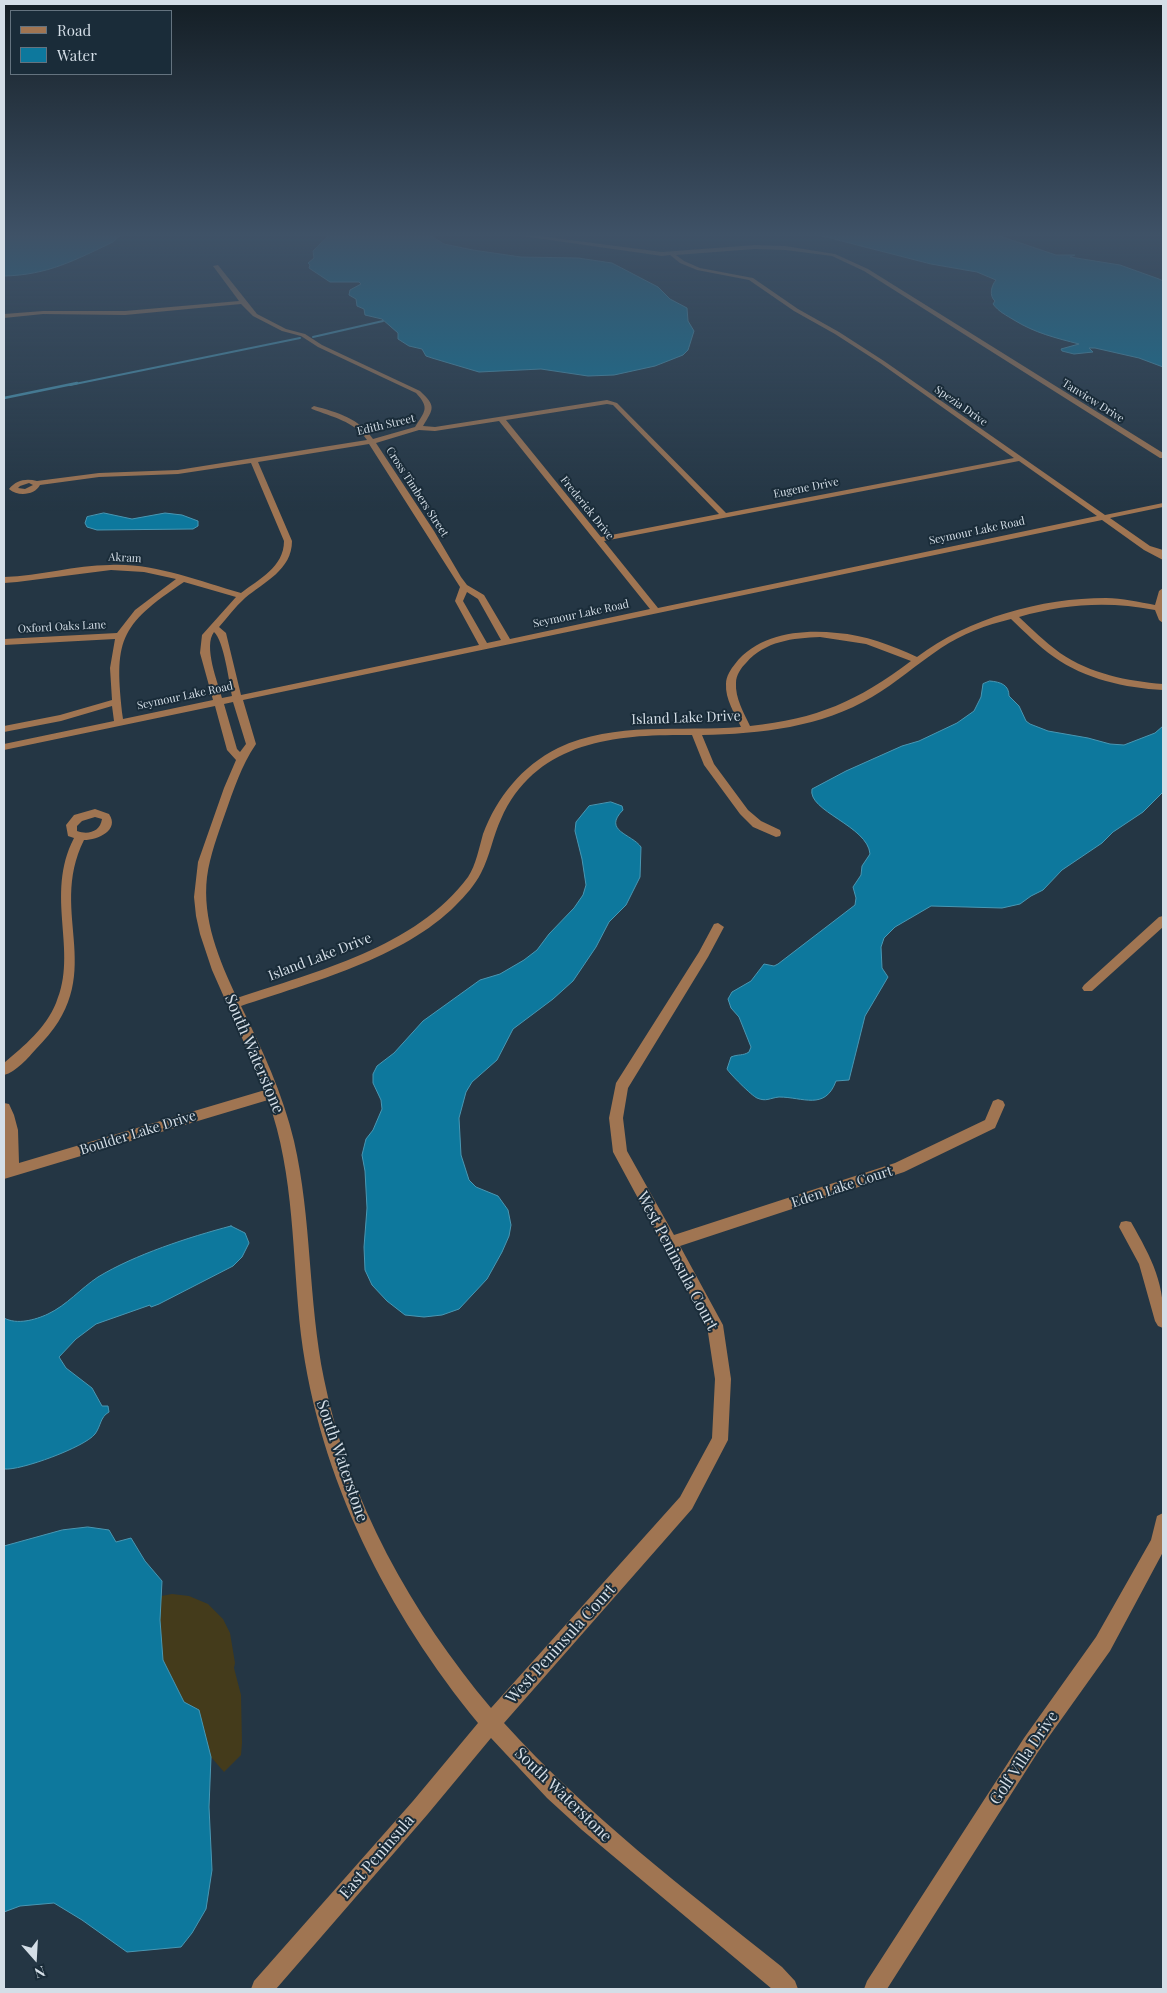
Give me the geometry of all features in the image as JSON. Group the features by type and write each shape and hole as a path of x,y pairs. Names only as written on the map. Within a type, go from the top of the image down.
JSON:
{"street":[{"path":"276,326 303,335 320,346 418,392 428,402 429,410 418,428"},
{"name":"Spezia Drive","path":"825,326 882,362 1102,518 1163,558"},
{"name":"Tanview Drive","path":"955,326 1163,456"},
{"name":"Edith Street","path":"37,483 99,474 178,472 371,442 418,428 435,429 602,402 612,403 724,515"},
{"name":"Cross Timbers Street","path":"314,408 337,415 354,423 365,432 464,587 480,597 507,642"},
{"name":"Frederick Drive","path":"501,418 656,611"},
{"name":"Eugene Drive","path":"598,540 1019,459"},
{"path":"240,758 232,750 205,653 207,634 215,629 220,619 242,596 280,567 288,550 288,541 254,460"},
{"name":"Seymour Lake Road","path":"4,747 1163,505"},
{"path":"1147,548 1163,552"},
{"name":"Akram","path":"4,580 38,578 109,567 129,567 182,579 242,596"},
{"path":"120,723 117,702 116,652 120,636 137,614 182,579"},
{"path":"464,587 458,601 484,647"},
{"path":"1163,591 1159,608 1163,620"},
{"name":"Island Lake Drive","path":"233,1004 343,965 374,952 429,922 452,902 472,878 483,857 493,824 513,789 526,774 546,759 569,748 620,734 663,730 696,732 747,730 799,722 845,707 879,688 917,660 961,632 1013,616 1089,601 1127,603 1159,608"},
{"path":"1013,616 1056,653 1078,667 1124,683 1163,687"},
{"path":"215,629 221,633 237,698"},
{"path":"747,730 730,686 732,677 738,666 750,652 772,641 818,634 844,635 878,643 917,660"},
{"name":"Oxford Oaks Lane","path":"4,642 120,636"},
{"name":"South Waterstone","path":"237,698 251,744 240,758 207,848 201,888 203,928 211,955 258,1056 281,1116 295,1186 309,1339 320,1399 354,1504 389,1578 455,1678 491,1723 580,1814 774,1975 787,1989"},
{"path":"4,729 61,718 117,702"},
{"path":"696,732 709,764 744,812 757,824 776,832"},
{"path":"4,1070 45,1032 59,1011 67,989 69,962 65,882 72,850 80,837"},
{"path":"1088,988 1163,920"},
{"name":"West Peninsula Court","path":"491,1723 686,1503 720,1440 723,1379 715,1325 620,1152 616,1118 621,1087 704,954 718,927"},
{"name":"Boulder Lake Drive","path":"8,1172 272,1093"},
{"name":"Eden Lake Court","path":"670,1243 898,1168 990,1124 998,1105"},
{"path":"4,1108 8,1114 10,1133 8,1172"},
{"path":"1126,1227 1146,1262 1163,1321"},
{"name":"Golf Villa Drive","path":"875,1989 1031,1745 1103,1644 1159,1542 1163,1522"},
{"name":"East Peninsula","path":"262,1989 420,1808 491,1723"}],"sand":[{"path":"172,1594 189,1596 208,1604 223,1619 230,1633 235,1663 234,1668 241,1695 242,1743 241,1755 224,1772 211,1757 199,1710 184,1702 163,1660 160,1620 161,1596"}],"water":[{"path":"390,326 691,326 694,331 688,350 683,355 655,366 614,375 588,376 541,369 479,372 426,356 422,349 409,346 398,339 398,333"},
{"path":"1024,326 1163,326 1163,367 1139,358 1095,348 1089,348 1093,352 1074,354 1062,351 1061,349 1079,344"},
{"path":"104,513 132,519 165,513 182,515 198,521 198,526 193,529 97,530 87,527 85,523 87,517"},
{"path":"990,681 1001,683 1008,689 1009,696 1019,706 1026,721 1048,731 1110,744 1124,745 1155,733 1163,726 1163,792 1143,812 1062,870 1043,890 1020,904 1002,908 931,906 895,927 884,938 881,947 882,968 888,977 865,1016 849,1080 836,1081 826,1096 819,1099 805,1100 779,1097 763,1100 757,1098 727,1069 731,1057 749,1052 751,1047 739,1017 731,1008 728,999 732,992 751,981 764,964 774,966 778,964 855,905 856,898 853,887 861,875 862,866 870,854 867,844 859,835 819,804 813,797 812,789 846,771 957,723 974,711 981,697 983,684"},
{"path":"611,802 622,806 623,810 617,817 617,828 641,847 640,877 626,905 609,922 596,947 573,981 553,999 513,1029 497,1060 472,1082 466,1092 459,1118 461,1155 469,1180 476,1187 498,1196 508,1210 511,1225 509,1236 487,1279 459,1309 442,1315 424,1317 405,1315 387,1301 372,1285 365,1270 364,1247 367,1208 362,1155 366,1139 373,1130 382,1109 381,1100 373,1083 373,1074 377,1066 394,1053 423,1021 480,980 500,974 524,960 537,950 549,934 574,908 583,895 586,885 575,831 576,822 589,806"},
{"path":"231,1226 245,1233 249,1243 242,1257 233,1266 159,1304 151,1307 150,1305 96,1324 76,1339 59,1357 66,1368 92,1388 102,1406 108,1406 109,1412 104,1416 95,1434 79,1445 52,1457 12,1469 4,1469 4,1318 20,1321 32,1320 43,1316 61,1306 98,1277 128,1261 180,1241"},
{"path":"88,1527 109,1530 116,1542 131,1538 145,1561 162,1581 160,1620 163,1660 184,1702 199,1710 211,1757 209,1807 212,1870 206,1909 181,1947 127,1952 54,1903 20,1906 4,1912 4,1546 62,1530"}],"waterway":[{"path":"313,337 361,326"},
{"path":"70,385 300,338"},
{"path":"4,398 77,383"}]}
